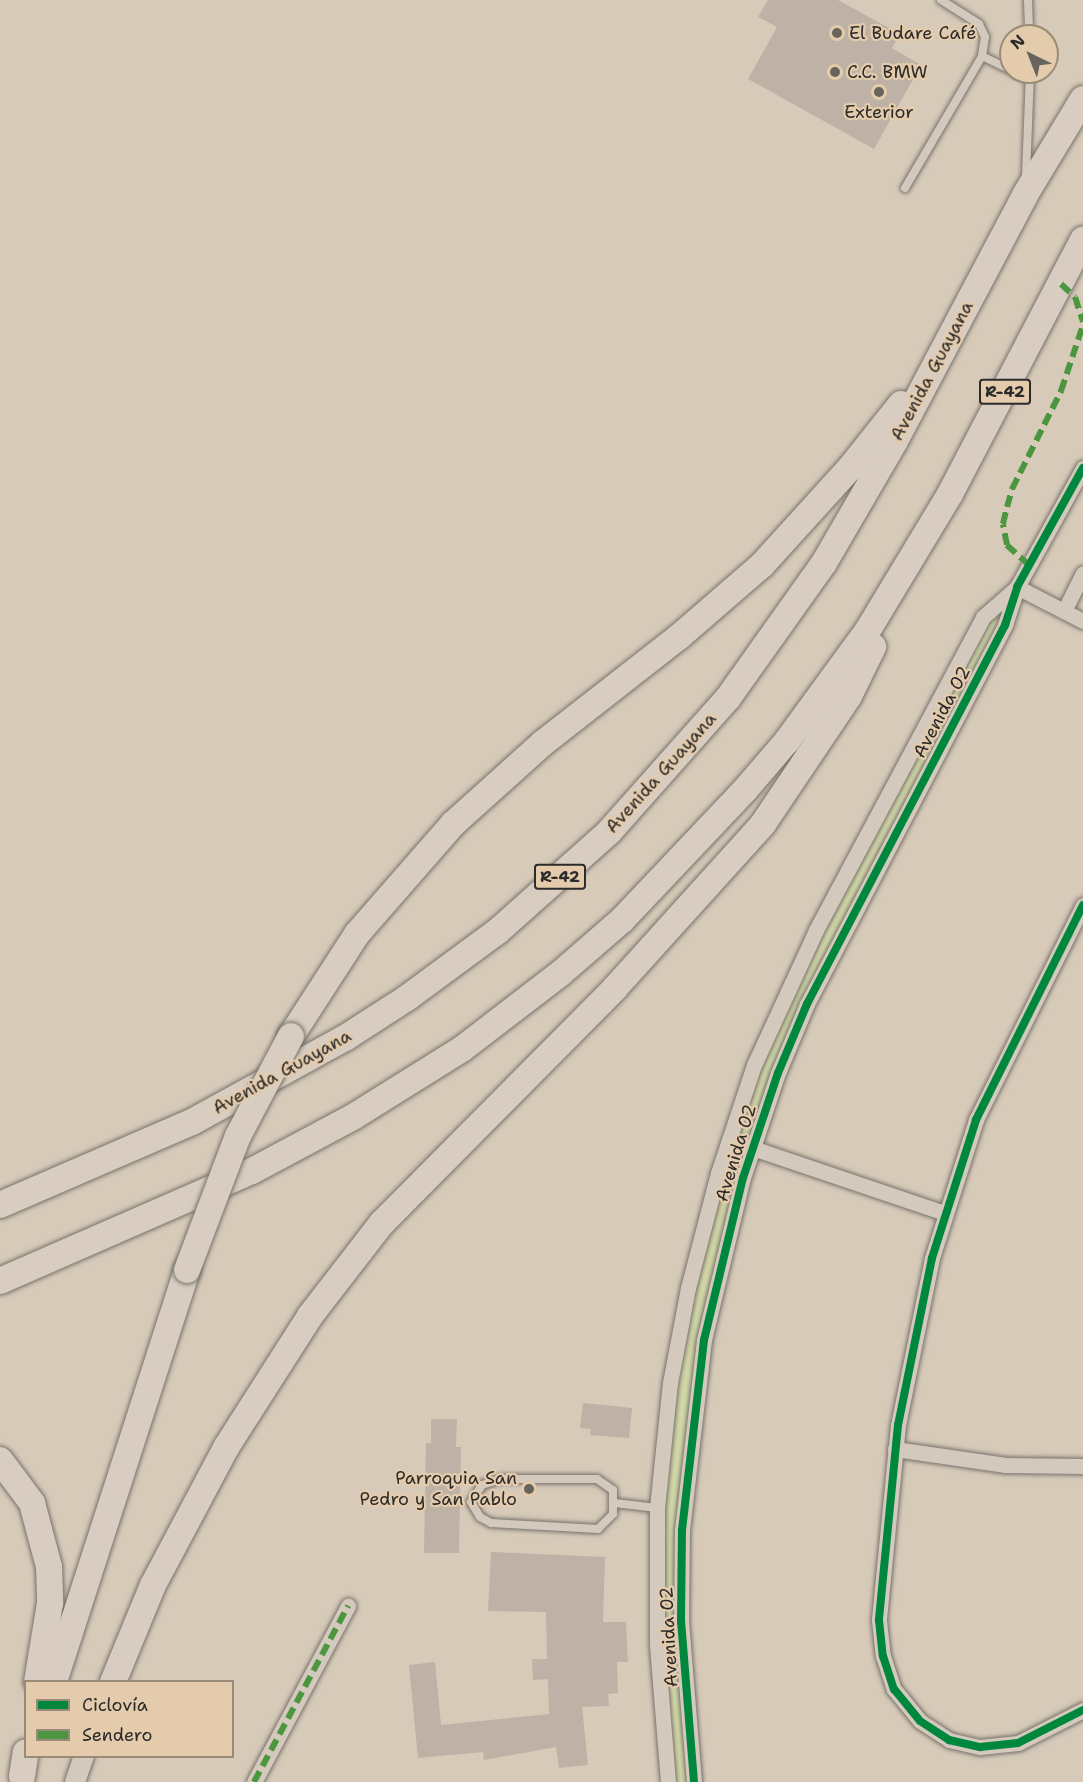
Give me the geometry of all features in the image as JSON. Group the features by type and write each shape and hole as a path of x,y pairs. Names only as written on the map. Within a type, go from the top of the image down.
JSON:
{"main road":[{"name":"Avenida Guayana","path":"0,1205 192,1122 345,1038 451,967 578,862 675,762 760,656 840,536 942,352 1025,195 1083,99"},
{"name":"R-42","path":"0,1281 193,1198 324,1134 462,1049 561,973 664,878 787,741 868,630 924,541 1083,240"},
{"path":"55,1680 187,1270 238,1136 291,1036 357,934 437,840 543,743 680,636 762,565 850,468 942,352"},
{"path":"114,1680 153,1585 226,1446 310,1316 382,1223 615,988 763,824 849,696 924,541"},
{"path":"0,1460 32,1503 48,1556 50,1603 37,1680"}],"street":[{"path":"1083,468 1017,586 1083,621"},
{"path":"1064,611 1083,573"},
{"name":"Avenida 02","path":"668,1782 662,1726 655,1575 657,1508 670,1383 688,1288 729,1140 777,1011 847,869 983,617 1017,586"},
{"name":"Avenida 02","path":"694,1782 681,1597 689,1445 711,1306 753,1148 778,1072 807,1004 1005,625 1017,586"},
{"path":"1083,905 997,1071 945,1214 913,1339 895,1449 879,1620 883,1656 902,1701 932,1730 949,1740 980,1747 1018,1743 1083,1710"},
{"path":"729,1140 945,1214"},
{"path":"895,1449 1006,1465 1083,1466"},
{"path":"254,1782 348,1606"},
{"path":"662,1726 689,1724"},
{"path":"75,1782 83,1758"}],"lane":[{"path":"905,188 982,56 985,37 979,24 941,0"},
{"path":"1028,0 1029,24"},
{"path":"982,56 999,64"},
{"path":"1025,195 1030,84"},
{"path":"597,1479 613,1490 615,1503 607,1524 589,1530 491,1523 480,1517 471,1502 474,1492 491,1481 597,1479"},
{"path":"615,1503 657,1508"}],"green space":[{"path":"1017,587 807,1004 725,1244 682,1530 694,1782 668,1782 657,1644 670,1383 754,1065 983,617"}],"building":[{"name":"C.C. BMW","path":"768,0 838,0 900,34 892,48 921,65 874,149 748,79 777,27 758,17"},
{"path":"583,1403 632,1408 629,1438 590,1435 591,1429 580,1428"},
{"path":"431,1419 457,1419 456,1447 461,1447 459,1553 424,1553 426,1443 431,1443"},
{"path":"491,1552 605,1557 603,1622 626,1622 628,1662 617,1662 618,1693 608,1694 609,1706 582,1707 588,1765 559,1768 556,1747 484,1760 483,1752 418,1758 409,1665 435,1662 441,1725 549,1714 548,1679 533,1680 532,1659 547,1659 546,1612 488,1611"}],"marked path":[{"path":"1061,284 1075,297 1083,322"},
{"path":"1029,565 1007,545 1003,524 1012,489 1061,391 1083,325"},
{"path":"254,1782 348,1606"}],"cycle path":[{"path":"694,1782 681,1622 682,1530 704,1340 743,1178 778,1073 807,1004 1005,625 1017,587 1083,468"},
{"path":"1083,905 976,1120 932,1258 898,1425 879,1620 883,1656 894,1689 920,1721 949,1740 980,1747 1018,1743 1083,1710"}],"place":[{"name":"El Budare Café","path":"837,33"},
{"name":"C.C. BMW","path":"835,72"},
{"name":"Exterior","path":"879,92"},
{"name":"Parroquia San Pedro y San Pablo","path":"529,1489"}]}
